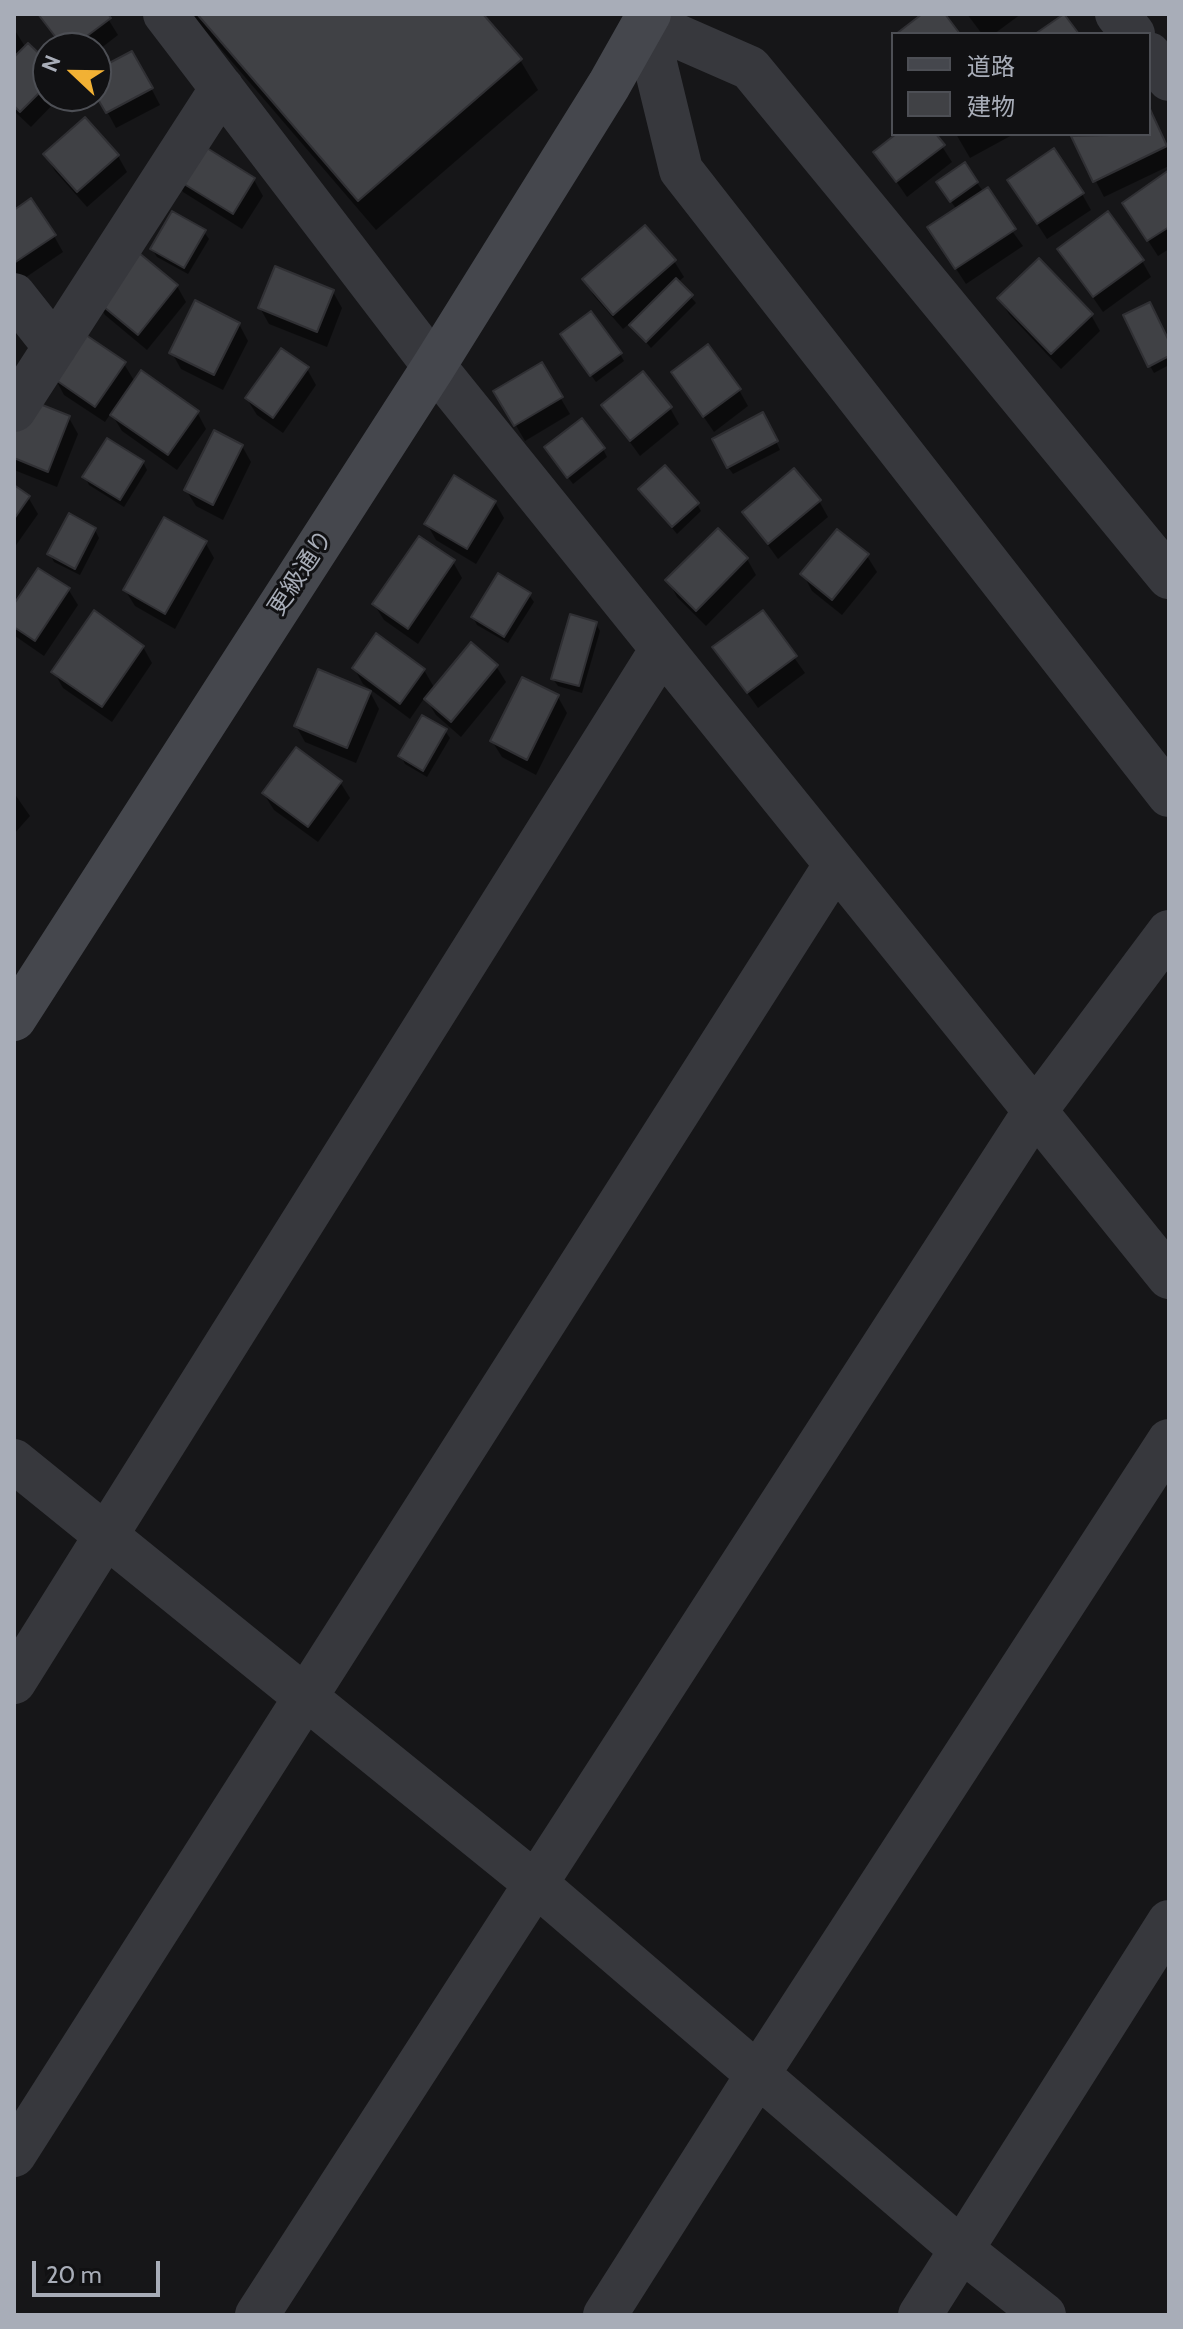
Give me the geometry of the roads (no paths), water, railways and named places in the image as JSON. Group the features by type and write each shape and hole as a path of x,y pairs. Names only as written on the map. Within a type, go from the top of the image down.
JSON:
{"street":[{"path":"165,14 434,366 1169,1277"},
{"path":"1117,14 1131,32"},
{"path":"645,17 750,68 1169,577"},
{"path":"645,17 681,170 1169,795"},
{"name":"更級通り","path":"14,1019 434,366 585,124 645,17"},
{"path":"1151,56 1169,79"},
{"path":"14,410 222,88"},
{"path":"14,295 55,347"},
{"path":"14,1682 662,649"},
{"path":"14,2155 836,864"},
{"path":"257,2315 1035,1111 1169,932"},
{"path":"605,2315 1169,1441"},
{"path":"14,1461 536,1884 962,2250 1044,2315"},
{"path":"920,2315 1169,1922"}]}
